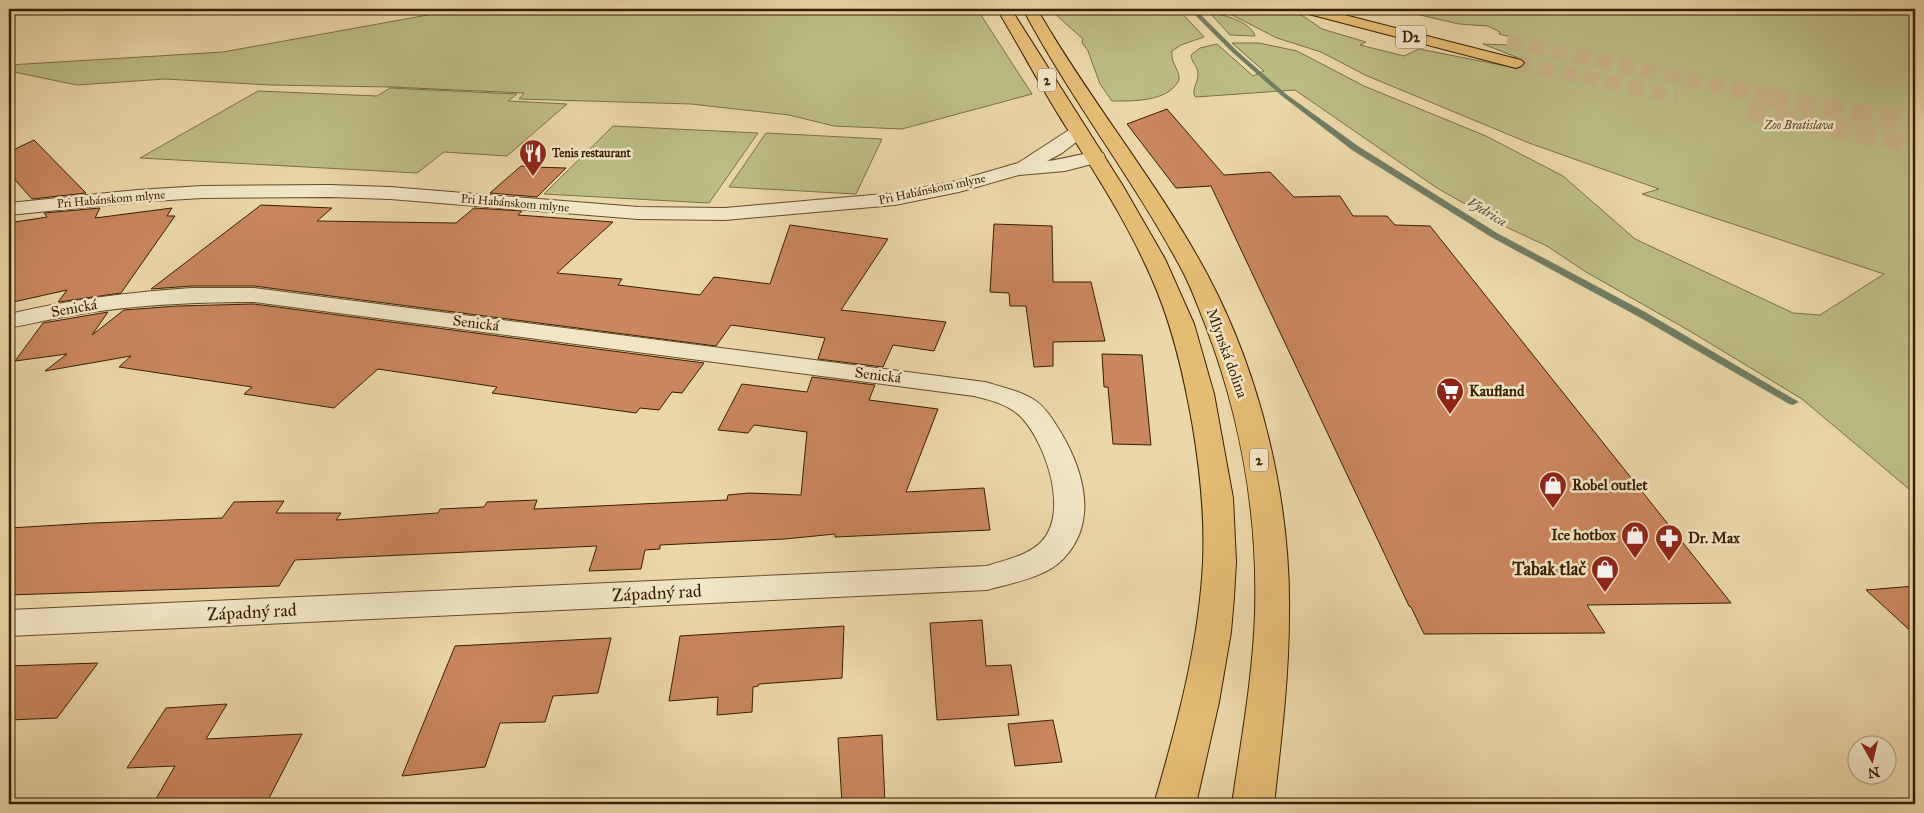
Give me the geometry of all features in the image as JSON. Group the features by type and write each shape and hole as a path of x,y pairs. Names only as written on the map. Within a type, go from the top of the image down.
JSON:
{"main road":[{"name":"Mlynská dolina","path":"1004,9 1078,132 1106,152 1197,277 1241,384 1261,469 1267,509 1272,587 1266,680 1253,804"},
{"name":"Mlynská dolina","path":"1030,9 1044,35 1097,119 1106,152 1134,223 1162,276 1182,326 1199,384 1216,476 1219,550 1212,636 1203,691 1175,804"},
{"name":"D2","path":"1306,9 1516,63"},
{"path":"1078,132 1097,119"}],"street":[{"name":"Pri Habánskom mlyne","path":"9,209 100,199 193,192 330,191 390,193 638,213 725,214 895,200 959,186 1017,169 1055,149 1078,132"},
{"name":"Pri Habánskom mlyne","path":"1017,169 1065,165 1106,152"},
{"name":"Senická","path":"9,321 121,301 216,294 254,295 944,383"},
{"name":"Západný rad","path":"9,623 987,578 1026,566 1053,551 1064,535 1070,517 1070,498 1059,457 1031,411 1016,401 976,388 944,383"}],"green space":[{"path":"461,9 977,9 1032,94 902,129 834,126 789,115 691,104 519,99 524,93 391,87 270,85 165,79 77,85 9,71 9,65 223,52"},
{"path":"1052,9 1178,9 1204,37 1181,45 1172,51 1172,59 1179,80 1167,93 1150,99 1112,101 1100,84 1088,51 1082,42 1083,39 1055,14"},
{"name":"Zoo Bratislava","path":"1206,9 1283,9 1303,16 1322,29 1366,42 1360,45 1404,56 1419,49 1511,67 1525,66 1527,64 1521,59 1483,44 1510,45 1518,43 1515,38 1499,34 1500,32 1488,26 1459,24 1394,9 1915,9 1915,494 1802,399 1688,330 1586,272 1547,246 1506,227 1437,188 1295,90 1196,97 1194,92 1198,71 1191,55 1200,48 1217,44 1253,76 1264,71 1232,43 1259,43 1297,51 1364,86 1486,136 1563,176 1635,239 1793,313 1820,315 1884,274 1642,194 1659,189 1529,143 1365,75 1321,52 1277,38 1232,15"},
{"path":"1210,13 1229,17 1242,23 1255,36 1230,35"},
{"path":"390,88 517,94 508,101 567,104 507,156 444,152 417,173 140,158 258,91 377,96"},
{"path":"613,126 758,133 709,203 544,194"},
{"path":"766,133 882,139 856,194 729,187"}],"building":[{"name":"Kaufland","path":"1167,109 1224,175 1270,172 1294,197 1340,196 1353,216 1387,216 1395,225 1430,226 1731,603 1587,605 1605,633 1424,634 1409,606 1211,186 1176,188 1127,124"},
{"path":"34,140 86,193 32,199 9,173 9,152"},
{"name":"Tenis restaurant","path":"521,166 566,168 537,197 490,193"},
{"path":"261,205 332,208 317,221 456,223 474,208 522,211 518,215 613,222 557,273 622,279 618,285 700,295 714,277 770,284 790,225 888,239 841,310 946,322 934,351 893,345 883,367 818,359 825,338 731,325 716,346 254,286 192,286 151,289"},
{"path":"100,208 95,218 172,208 167,216 175,216 121,293 58,302 67,290 9,303 9,223 47,217 44,213"},
{"path":"994,224 1052,226 1053,282 1091,282 1105,341 1053,342 1053,366 1034,367 1026,306 1010,306 1009,293 990,292"},
{"path":"254,304 704,363 682,393 672,392 659,410 640,408 636,413 492,393 497,387 378,369 334,408 244,394 252,387 119,367 131,356 45,371 67,354 15,361 43,323 108,312 92,335 124,310 177,306"},
{"path":"1102,354 1142,355 1151,445 1113,444 1108,387 1104,387"},
{"path":"812,377 875,385 869,400 938,409 906,492 984,488 990,530 835,537 835,534 785,539 660,545 660,549 645,550 641,569 589,571 597,546 295,560 279,586 9,595 9,528 222,518 234,502 284,501 276,513 341,513 336,520 438,513 440,509 484,507 487,502 537,500 534,509 727,500 728,495 749,493 801,495 807,432 754,425 748,433 718,430 742,384 807,392"},
{"path":"1915,586 1915,635 1866,590"},
{"path":"982,620 986,666 1011,665 1019,715 937,720 930,623"},
{"path":"844,626 842,678 759,684 753,687 752,712 717,715 718,697 669,701 680,636"},
{"path":"611,638 598,693 553,696 545,722 500,723 485,767 402,776 455,646"},
{"path":"98,663 57,718 9,720 9,666"},
{"path":"227,704 206,739 302,734 266,804 153,804 175,766 127,768 166,708"},
{"path":"1053,720 1062,762 1015,766 1008,724"},
{"path":"882,735 885,804 842,804 838,738"}],"waterway":[{"name":"Vydrica","path":"1192,9 1234,51 1284,95 1355,148 1494,235 1643,315 1793,402"}],"tunnel":[{"path":"1507,41 1775,98"},
{"path":"1516,63 1678,97"},
{"path":"1769,97 1915,123"},
{"path":"1747,111 1915,145"}],"place":[{"name":"Tenis restaurant","path":"533,177"},
{"name":"Kaufland","path":"1450,415"},
{"name":"Robel outlet","path":"1553,509"},
{"name":"Ice hotbox","path":"1635,559"},
{"name":"Dr. Max","path":"1669,562"},
{"name":"Tabak tlač","path":"1605,593"}]}
